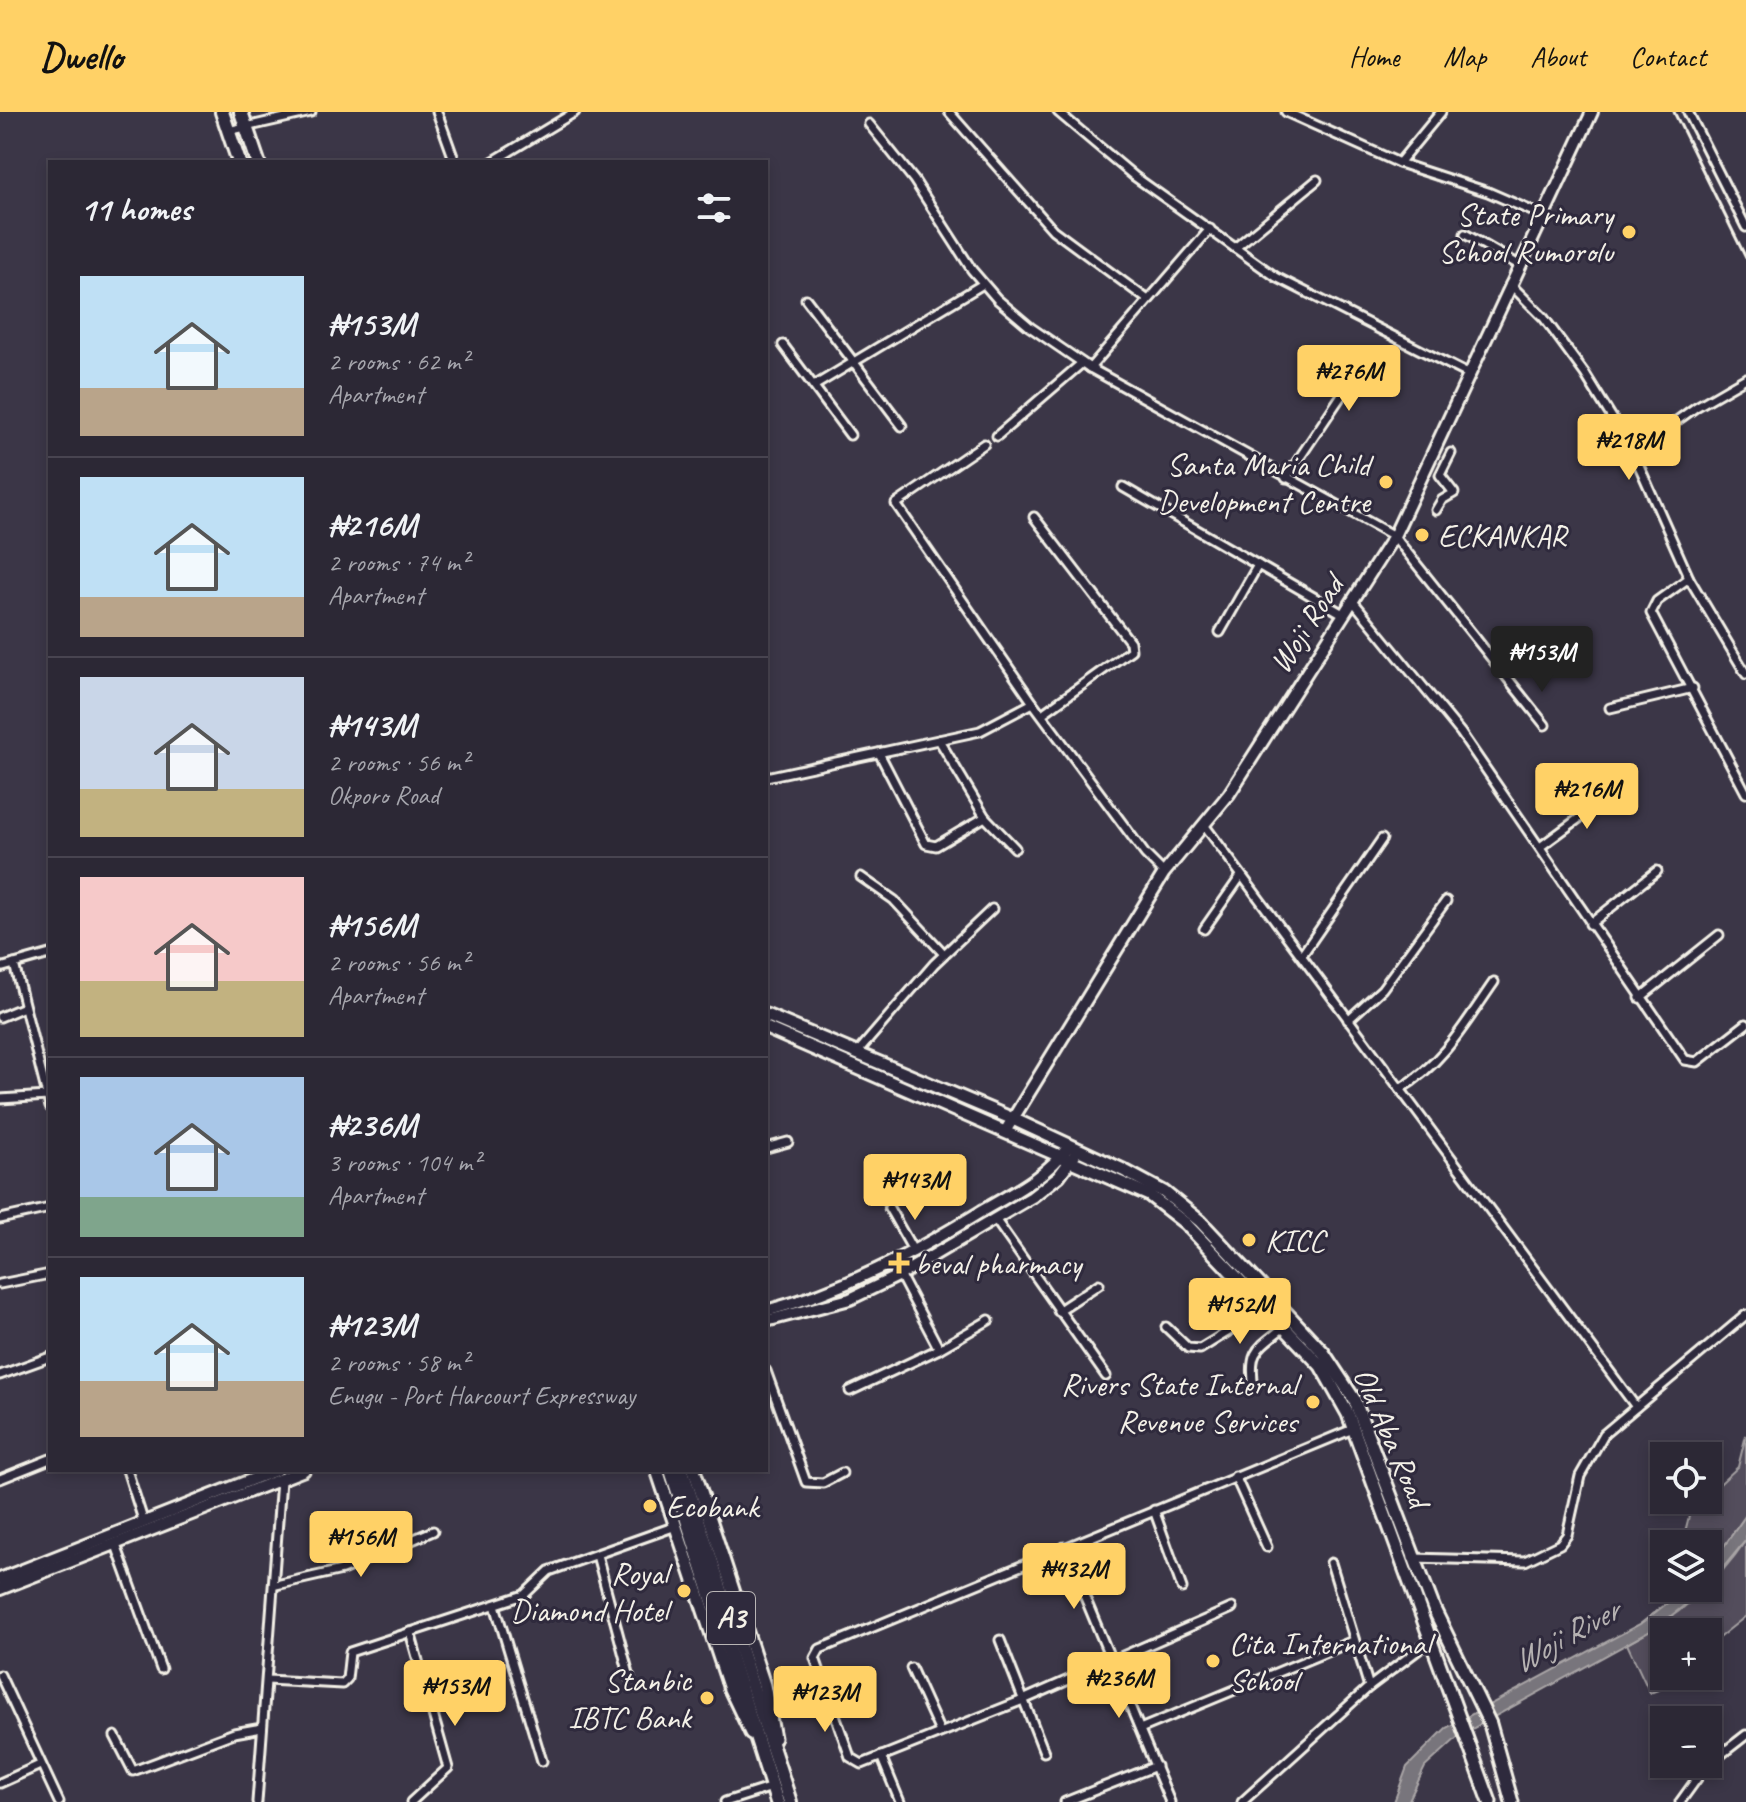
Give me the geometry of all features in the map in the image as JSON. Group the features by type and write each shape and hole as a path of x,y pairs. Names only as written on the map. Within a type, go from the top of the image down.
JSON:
{"highway":[{"path":"222,112 238,160"},
{"path":"241,112 257,160"},
{"name":"A3","path":"672,1472 777,1802"},
{"name":"A3","path":"683,1472 790,1802"}],"main road":[{"name":"Woji Road","path":"1006,1130 1164,873 1229,794 1394,536 1541,215 1592,112"},
{"name":"Old Aba Road","path":"768,1016 1013,1119 1149,1195 1175,1213 1284,1327 1326,1374 1353,1429 1490,1802"},
{"name":"Old Aba Road","path":"768,1029 1006,1130 1145,1181 1182,1205 1323,1352 1354,1399 1413,1558 1449,1642 1490,1724 1512,1802"},
{"path":"768,1320 850,1299 900,1275 1051,1183 1071,1153"},
{"path":"768,1310 836,1290 914,1252 1016,1191 1071,1153"},
{"path":"658,1472 730,1689 761,1755"},
{"path":"695,1472 764,1685 779,1767"},
{"path":"0,1579 275,1473"},
{"path":"0,1589 116,1545 275,1473"}],"street":[{"path":"228,131 311,112"},
{"path":"437,112 454,160"},
{"path":"495,160 575,112"},
{"path":"949,112 1053,230 1148,300"},
{"path":"1058,112 1134,176 1276,277 1470,375"},
{"path":"1286,112 1399,163 1488,192 1541,215"},
{"path":"1399,163 1441,112"},
{"path":"1688,112 1746,227"},
{"path":"869,124 914,180 983,284 1030,327 1086,366 1394,536 1545,725"},
{"path":"1235,248 1317,180"},
{"path":"997,436 1086,366 1210,229"},
{"path":"1465,234 1519,265"},
{"path":"814,386 983,284"},
{"path":"1510,284 1544,318 1585,374 1633,452 1689,578 1746,674"},
{"path":"806,299 902,426"},
{"path":"783,345 850,435"},
{"path":"1286,478 1345,390 1345,382 1311,366"},
{"path":"1633,452 1696,407 1746,378"},
{"path":"984,444 896,504 1033,703 1145,854 1164,873"},
{"path":"1436,510 1442,500 1454,493 1440,475 1451,453"},
{"path":"1123,487 1343,614"},
{"path":"1034,517 1130,642 1131,650 1042,714"},
{"path":"1220,632 1258,565"},
{"path":"1689,578 1657,601 1651,613 1746,793"},
{"path":"1352,600 1461,733 1640,998 1689,1063 1697,1062 1746,1024"},
{"path":"1610,708 1693,688"},
{"path":"768,777 990,727 1033,703"},
{"path":"939,740 985,817 1015,848"},
{"path":"879,753 926,844 936,846 985,817"},
{"path":"1540,847 1616,791"},
{"path":"1205,826 1636,1407"},
{"path":"1302,955 1382,839"},
{"path":"1590,924 1657,871"},
{"path":"1204,929 1241,876"},
{"path":"861,877 894,900 944,954"},
{"path":"1348,1020 1382,989 1446,901"},
{"path":"857,1053 944,954 992,909"},
{"path":"1640,998 1719,935"},
{"path":"0,968 48,955"},
{"path":"0,1099 48,1096 14,964"},
{"path":"1400,1089 1421,1076 1441,1057 1494,982"},
{"path":"0,1017 24,1007"},
{"path":"768,1147 788,1142"},
{"path":"0,1219 48,1208"},
{"path":"889,1208 914,1252"},
{"path":"995,1219 1106,1376"},
{"path":"0,1284 48,1274"},
{"path":"900,1275 939,1349"},
{"path":"1058,1311 1099,1284"},
{"path":"1166,1327 1188,1348 1200,1349 1266,1308"},
{"path":"1400,1558 1525,1561 1560,1544 1567,1535 1574,1497 1589,1456 1604,1434 1746,1315"},
{"path":"850,1391 939,1349 989,1320"},
{"path":"1254,1388 1250,1366 1253,1354 1284,1327"},
{"path":"0,1375 48,1358"},
{"path":"768,1377 806,1482 823,1483 842,1473"},
{"path":"1232,1608 1023,1700 862,1764 850,1757 816,1664 816,1653 1353,1429"},
{"path":"0,1479 48,1460"},
{"path":"128,1472 144,1523"},
{"path":"257,1802 276,1585 275,1473"},
{"path":"1235,1476 1267,1547"},
{"path":"1154,1510 1182,1588"},
{"path":"267,1680 342,1684 347,1679 350,1652 524,1595 549,1571 676,1526"},
{"path":"276,1585 355,1565 433,1531"},
{"path":"116,1545 161,1669"},
{"path":"1064,1547 1170,1802"},
{"path":"597,1555 630,1678"},
{"path":"1331,1563 1369,1687"},
{"path":"495,1605 542,1761"},
{"path":"410,1632 448,1768 411,1802"},
{"path":"1000,1640 1044,1752"},
{"path":"1140,1729 1353,1641"},
{"path":"1242,1802 1369,1687 1430,1641"},
{"path":"911,1668 940,1732"},
{"path":"0,1675 59,1802"},
{"path":"115,1736 133,1771 234,1733 262,1728"},
{"path":"1680,1802 1706,1766 1746,1735"},
{"path":"881,1756 900,1802"},
{"path":"0,1783 40,1765"},
{"path":"1065,1802 1156,1766"},
{"path":"725,1802 772,1787"}],"shaded area":[{"path":"1746,1435 1746,1515 1722,1549 1722,1530 1686,1530 1690,1514 1722,1514 1722,1482 1738,1467"},
{"path":"1746,1515 1746,1540 1722,1569 1722,1549"},
{"path":"1746,1540 1746,1616 1722,1635 1722,1618 1670,1618 1690,1602 1722,1602 1722,1572"},
{"path":"1669,1602 1688,1602 1668,1618 1650,1618 1650,1631 1459,1736 1425,1767 1408,1802 1394,1802 1407,1767 1446,1728 1640,1624"},
{"path":"1650,1631 1650,1690 1658,1690 1650,1693 1627,1644"}],"railway":[{"path":"1674,112 1746,258"}],"place":[{"name":"State Primary School Rumorolu","path":"1629,232"},
{"name":"Santa Maria Child Development Centre","path":"1386,482"},
{"name":"ECKANKAR","path":"1422,535"},
{"name":"KICC","path":"1249,1240"},
{"name":"beval pharmacy","path":"899,1263"},
{"name":"Rivers State Internal Revenue Services","path":"1313,1402"},
{"name":"Ecobank","path":"650,1506"},
{"name":"Royal Diamond Hotel","path":"684,1591"},
{"name":"Cita International School","path":"1213,1661"},
{"name":"Stanbic IBTC Bank","path":"707,1698"}],"water label":[{"name":"Woji River","path":"1565,1635"}]}
